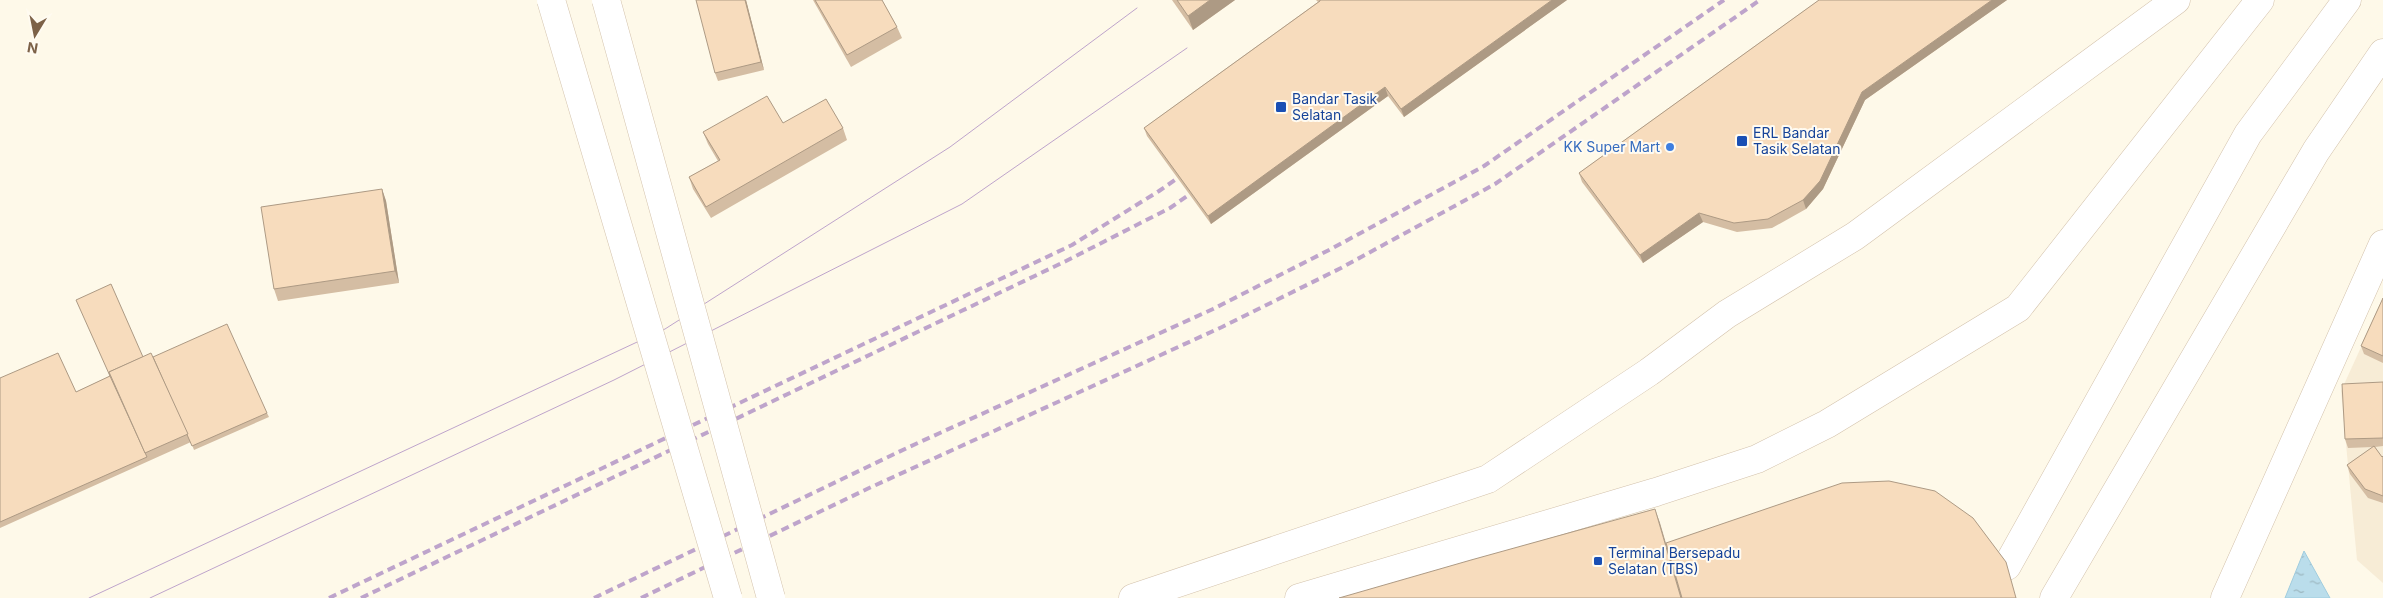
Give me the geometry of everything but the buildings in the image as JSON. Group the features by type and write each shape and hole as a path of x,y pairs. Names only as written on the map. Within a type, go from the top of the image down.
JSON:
{"street":[{"path":"551,0 728,598"},
{"path":"606,0 771,598"},
{"path":"1133,598 1488,479 1649,372 1727,314 1855,236 2176,0"},
{"path":"1299,598 1656,492 1757,459 1827,424 2018,308 2260,0"},
{"path":"2007,566 2248,134 2347,0"},
{"path":"2054,598 2316,151 2383,53"},
{"path":"2225,598 2383,244"}],"shaded area":[{"path":"2383,299 2383,583 2357,560 2341,391"}],"water":[{"path":"2304,551 2330,598 2285,598"}],"tram line":[{"path":"89,598 665,329 950,147 1137,8"},
{"path":"150,598 614,380 962,204 1187,48"}],"railway":[{"path":"594,598 909,447 1213,309 1331,249 1484,166 1724,0"},
{"path":"641,598 867,489 1222,327 1341,268 1495,184 1760,0"},
{"path":"329,598 1072,245 1188,171"},
{"path":"361,598 1066,261 1170,208 1200,187"}],"place":[{"name":"Bandar Tasik Selatan","path":"1281,107"},
{"name":"ERL Bandar Tasik Selatan","path":"1742,141"},
{"name":"KK Super Mart","path":"1670,147"},
{"name":"Terminal Bersepadu Selatan (TBS)","path":"1598,561"}]}
